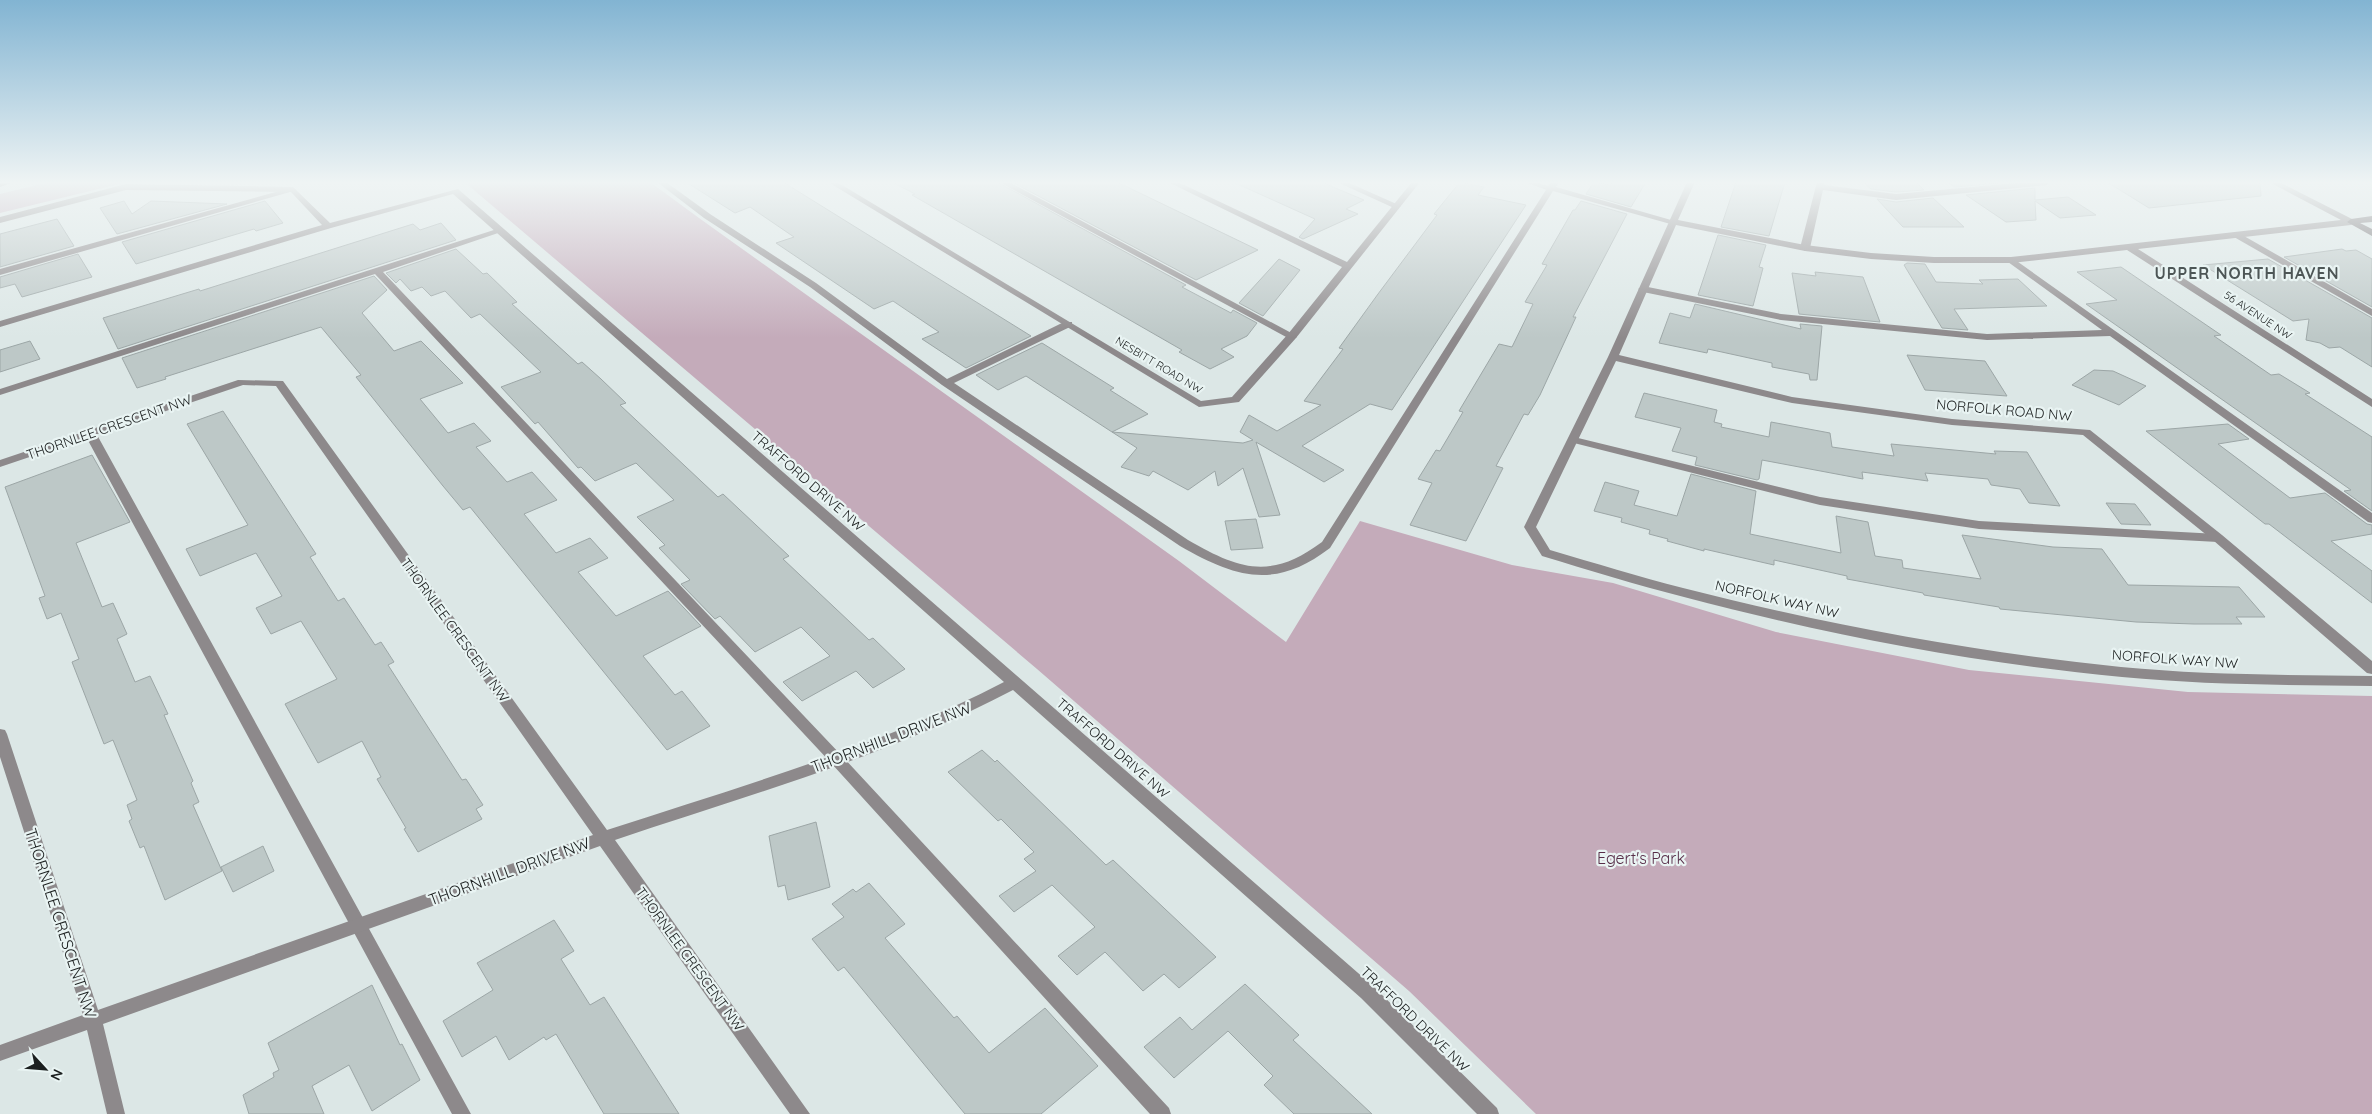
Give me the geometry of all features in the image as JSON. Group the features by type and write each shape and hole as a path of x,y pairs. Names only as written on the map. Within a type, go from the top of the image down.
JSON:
{"street":[{"path":"0,272 136,234"},
{"name":"TRAFFORD DRIVE NW","path":"0,324 301,234"},
{"path":"0,392 491,234"},
{"name":"TRAFFORD DRIVE NW","path":"503,234 1367,992 1490,1114"},
{"path":"734,234 814,285 946,383 1210,559 1234,568 1262,572 1287,569 1310,559 1326,545 1521,234"},
{"name":"NESBITT ROAD NW","path":"918,234 1199,404 1234,400 1292,336 1374,234"},
{"path":"1101,234 1292,336"},
{"path":"1280,234 1347,266"},
{"name":"NORFOLK WAY NW","path":"1668,234 1574,440 1530,527 1546,553 1692,595 1817,625 1919,644 2124,672 2256,679 2372,681"},
{"path":"1734,234 1805,248 1916,259 2011,260 2246,234"},
{"path":"1805,248 1808,234"},
{"path":"2237,235 2372,313"},
{"name":"56 AVENUE NW","path":"2130,247 2372,404"},
{"path":"2011,260 2372,519"},
{"path":"376,271 837,760 1162,1114"},
{"path":"1643,289 1782,317 1987,337 2113,333"},
{"path":"946,383 1068,324"},
{"name":"NORFOLK ROAD NW","path":"1613,357 1792,400 1952,422 2086,432 2218,538 2372,669"},
{"name":"THORNLEE CRESCENT NW","path":"0,464 242,382 279,383 801,1114"},
{"path":"90,433 462,1114"},
{"path":"1574,440 1820,501 1960,523 2218,538"},
{"name":"THORNHILL DRIVE NW","path":"0,1054 604,838 837,760 963,710 1016,682"},
{"name":"THORNLEE CRESCENT NW","path":"0,734 93,1020 116,1114"}],"green space":[{"name":"Egert's Park","path":"526,234 721,234 1179,561 1286,642 1360,521 1512,565 1613,583 1776,632 1969,670 2188,692 2372,696 2372,1114 1536,1114 1409,991 1037,669"}],"building":[{"path":"0,234 66,234 74,246 0,267"},
{"path":"150,234 237,234 136,264 122,242"},
{"path":"381,234 451,234 456,240 118,349 103,318 199,289 200,291"},
{"path":"790,234 867,234 1031,336 966,368 922,339 939,332 893,301 874,309 776,243 794,237"},
{"path":"980,234 1092,234 1186,285 1182,287 1231,313 1233,310 1257,323 1247,336 1221,349 1234,357 1210,369 1179,352 1182,350"},
{"path":"1110,234 1225,234 1258,250 1196,280"},
{"path":"1302,234 1314,234 1303,239 1299,237"},
{"path":"1423,234 1507,234 1392,410 1370,404 1302,446 1344,470 1324,482 1256,442 1280,515 1259,517 1243,468 1218,486 1215,471 1188,490 1153,471 1149,476 1121,467 1137,448 1112,432 1243,443 1253,440 1240,432 1249,415 1277,431 1321,405 1304,401 1343,349 1339,348"},
{"path":"1559,234 1617,234 1573,317 1576,317 1540,395 1528,415 1524,414 1496,466 1503,468 1466,541 1410,525 1432,483 1418,479 1436,450 1440,451 1463,412 1459,411 1499,344 1512,347 1533,304 1525,302 1547,265 1542,264"},
{"path":"1718,235 1766,245 1759,267 1763,268 1753,306 1698,295"},
{"path":"456,249 483,274 487,273 517,302 512,304 578,364 582,362 601,379 626,403 620,405 718,497 723,494 789,556 783,559 869,640 873,638 905,669 873,688 856,671 802,701 783,682 830,656 801,627 755,652 720,616 715,619 681,584 690,580 659,548 665,545 637,517 674,500 636,463 595,481 581,467 578,468 538,422 535,424 501,387 541,372 480,314 471,318 445,291 431,296 422,287 411,291 400,279 396,283 386,273"},
{"path":"2342,249 2346,251 2356,250 2372,259 2372,307 2284,257"},
{"path":"78,254 92,277 22,297 15,284 0,288 0,277"},
{"path":"1279,259 1300,270 1263,316 1239,303"},
{"path":"2268,259 2372,318 2372,367 2340,347 2329,348 2320,343 2306,340 2309,319 2293,321 2203,265"},
{"path":"1907,263 1925,264 1936,282 1983,284 1979,280 2018,279 2047,306 1954,309 1968,330 1942,328 1904,265"},
{"path":"2121,267 2221,335 2214,336 2271,375 2279,374 2310,393 2305,394 2372,437 2372,511 2344,491 2351,490 2086,304 2117,300 2077,272"},
{"path":"1815,272 1863,277 1880,322 1799,314 1792,273 1816,276"},
{"path":"374,276 387,290 362,313 394,351 421,341 463,383 420,399 448,433 474,423 491,441 476,447 507,482 532,472 557,500 524,514 556,553 590,538 608,558 578,572 616,616 668,591 701,626 643,656 675,695 682,691 710,726 667,750 470,507 463,510 443,486 356,377 361,375 321,327 165,377 166,379 137,388 122,358"},
{"path":"1695,304 1801,329 1800,324 1822,326 1817,380 1810,380 1809,374 1772,367 1772,363 1708,349 1707,353 1659,343 1670,313 1690,318"},
{"path":"30,341 40,359 0,372 0,350"},
{"path":"1042,343 1114,388 1110,390 1148,414 1112,432 1026,376 998,390 976,375"},
{"path":"1907,355 1985,361 2007,396 1925,390"},
{"path":"2094,370 2113,371 2146,386 2119,405 2072,385"},
{"path":"1644,393 1717,410 1714,422 1722,424 1721,427 1769,437 1771,422 1830,433 1832,447 1894,456 1891,444 1996,454 1994,451 2027,452 2060,506 2029,503 2020,489 1991,485 1988,479 1925,473 1928,481 1862,472 1863,479 1762,460 1759,479 1757,480 1695,465 1697,457 1672,451 1681,428 1635,417"},
{"path":"223,411 316,554 310,557 338,601 344,598 375,645 381,642 394,662 388,665 462,780 466,779 483,805 476,809 482,819 418,852 377,779 381,777 362,741 318,763 285,704 337,679 301,621 271,634 256,608 282,596 256,553 200,576 186,549 248,525 187,424"},
{"path":"2228,424 2249,439 2218,444 2290,498 2325,493 2367,524 2372,525 2372,534 2331,541 2372,571 2372,603 2269,524 2265,524 2146,431"},
{"path":"92,455 130,522 76,543 102,607 113,603 127,634 117,639 135,682 150,676 168,714 164,715 193,781 191,783 199,802 193,805 222,871 165,900 144,846 140,848 129,821 132,819 127,805 137,800 113,740 104,744 72,662 79,659 61,613 47,619 39,598 45,596 5,487"},
{"path":"1691,474 1756,491 1750,534 1841,553 1836,516 1868,522 1875,556 1902,560 1903,568 1981,579 1962,535 2053,547 2102,549 2128,585 2239,587 2265,617 2236,617 2242,624 2194,624 2136,622 2000,609 1999,607 1924,595 1923,593 1847,579 1847,576 1774,560 1774,565 1704,549 1704,551 1667,541 1668,539 1649,534 1650,530 1621,522 1622,518 1594,511 1605,482 1639,491 1634,505 1677,516"},
{"path":"2106,503 2135,504 2151,525 2121,524"},
{"path":"1256,519 1263,548 1231,550 1225,521"},
{"path":"982,750 995,762 997,760 1106,865 1113,860 1216,957 1179,988 1164,974 1143,991 1105,952 1077,975 1058,956 1095,927 1052,885 1014,912 999,896 1036,871 1024,859 1034,852 1001,819 998,821 948,772"},
{"path":"816,822 830,887 788,900 785,885 778,887 769,836"},
{"path":"263,846 274,871 233,892 221,867"},
{"path":"869,883 905,924 885,938 954,1018 957,1016 989,1053 1045,1008 1098,1066 1041,1114 965,1114 844,967 838,971 812,939 844,917 832,904 853,889 856,892"},
{"path":"554,920 574,951 561,959 590,1005 604,997 679,1114 604,1114 556,1034 546,1040 544,1037 509,1060 496,1036 462,1057 443,1021 493,990 477,963"},
{"path":"1245,984 1299,1035 1293,1040 1372,1114 1294,1114 1264,1085 1273,1076 1228,1031 1174,1078 1144,1047 1180,1017 1192,1030"},
{"path":"372,985 400,1045 402,1044 420,1080 372,1111 349,1065 312,1086 324,1114 249,1114 243,1095 274,1077 273,1073 279,1070 268,1043"}],"district":[{"name":"UPPER NORTH HAVEN","path":"2247,273"}]}
